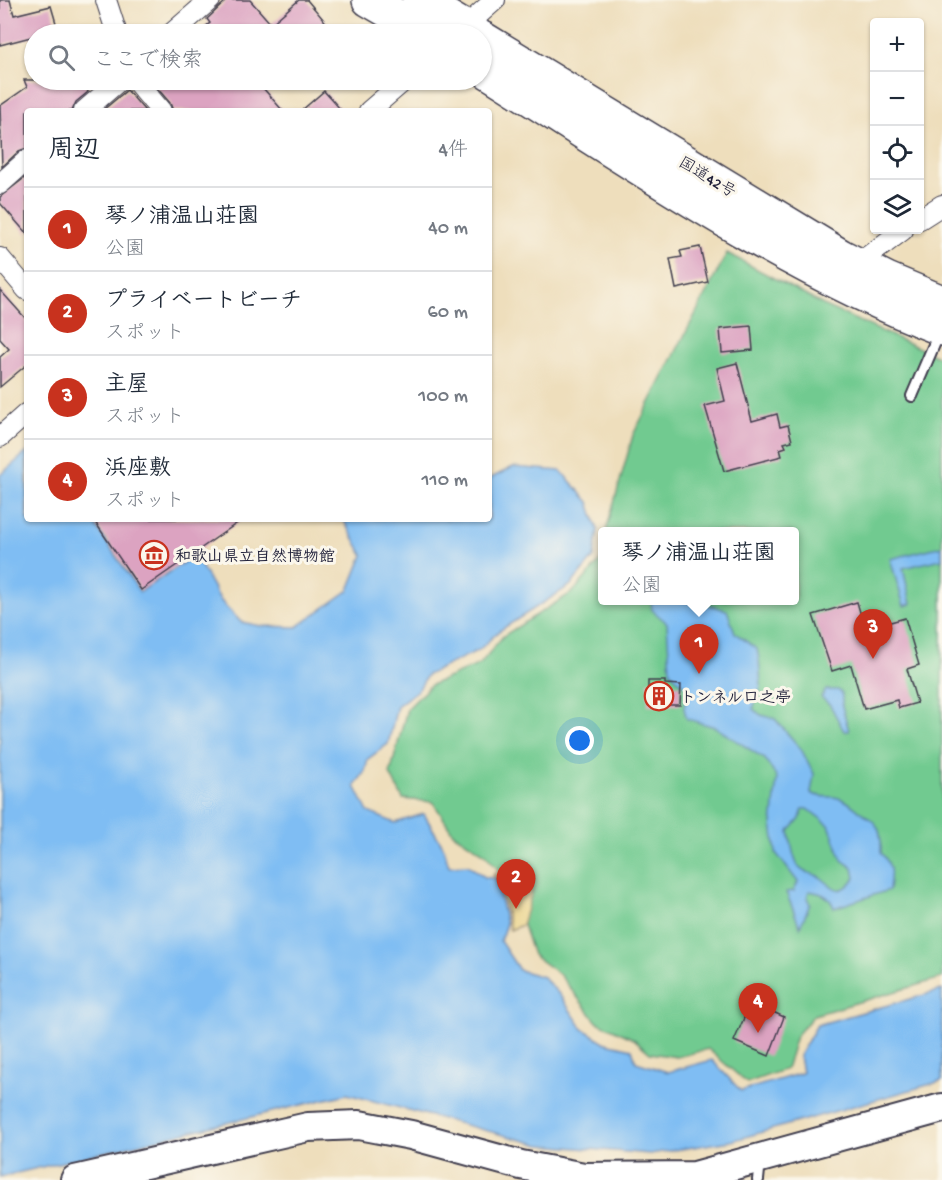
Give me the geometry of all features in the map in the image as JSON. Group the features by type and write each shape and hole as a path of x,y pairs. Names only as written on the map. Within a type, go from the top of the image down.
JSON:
{"highway":[{"path":"369,0 411,24"},
{"name":"国道42号","path":"419,0 454,24"},
{"name":"国道42号","path":"492,48 853,276"},
{"name":"国道42号","path":"492,74 677,190 942,322"}],"street":[{"path":"106,0 114,24"},
{"path":"182,24 210,0"},
{"path":"477,24 495,0"},
{"path":"87,108 108,90"},
{"path":"143,90 158,108"},
{"path":"372,108 393,90"},
{"path":"0,184 24,163"},
{"path":"924,216 942,205"},
{"path":"853,276 880,246 897,234"},
{"path":"0,258 24,286"},
{"path":"0,437 24,416"},
{"path":"75,1180 308,1127 359,1125 411,1135 521,1165 584,1177 719,1175 759,1170 942,1108"}],"lane":[{"path":"912,396 942,322"}],"green space":[{"path":"727,253 827,307 942,358 942,978 814,1015 796,1036 786,1069 747,1083 708,1049 677,1057 650,1053 634,1039 597,1022 559,974 533,955 508,880 484,853 453,833 433,802 403,799 390,774 407,709 431,685 480,664 503,636 573,592 598,563 598,605 799,605 799,527 607,527 633,435"}],"sand":[{"path":"515,861 532,892 522,925 510,930 499,880 493,875"}],"water":[{"path":"24,455 24,522 93,522 140,592 195,555 221,601 241,622 261,626 297,627 349,590 363,555 345,522 492,522 492,478 513,467 561,471 589,502 598,530 594,557 571,585 499,631 479,650 427,675 419,689 397,706 388,744 368,759 365,771 355,786 368,812 395,823 424,814 443,846 449,866 468,865 485,877 496,879 506,924 500,941 519,970 543,977 559,994 583,1029 606,1043 632,1049 636,1062 668,1072 712,1060 741,1091 802,1073 799,1056 817,1025 942,990 942,1081 731,1141 650,1154 541,1145 347,1094 0,1177 0,475"},
{"path":"942,546 942,559 903,568 911,604 904,606 890,559"},
{"path":"651,605 708,605 727,610 735,633 757,649 761,686 753,709 761,715 775,719 801,749 814,774 811,793 845,800 874,823 881,837 881,853 888,862 890,870 889,890 834,908 825,896 809,891 807,898 810,904 800,927 786,892 794,891 798,882 776,853 772,824 777,778 765,759 715,727 687,719 684,709 687,688 670,672 667,623 652,610","holes":["803,809 808,809 829,825 842,860 853,868 855,878 841,890 820,877 801,870 793,852 789,831 800,819"]},
{"path":"826,690 838,690 842,694 842,706 849,731 844,731 830,705 821,697"}],"building":[{"path":"0,0 10,0 14,15 51,6 56,24 24,24 24,39 0,45"},
{"path":"227,0 250,0 271,24 209,24 207,19"},
{"path":"299,0 307,0 327,24 271,24"},
{"path":"24,89 88,90 88,92 76,102 73,108 24,108 24,149 2,167 0,106"},
{"path":"127,90 142,108 106,108"},
{"path":"159,90 265,90 280,108 172,108"},
{"path":"324,91 339,108 304,108"},
{"path":"24,178 24,231 0,203 0,197"},
{"path":"700,247 708,282 676,289 670,259 682,257 680,251"},
{"path":"0,290 24,317 24,367 0,387 0,357 9,349 0,339"},
{"path":"751,326 753,350 722,353 720,329"},
{"path":"737,363 752,421 777,414 780,427 788,425 792,441 784,443 786,447 780,449 782,456 724,471 705,406 725,401 717,368"},
{"name":"和歌山県立自然博物館","path":"95,522 239,522 141,590"},
{"path":"857,602 865,629 905,618 919,665 907,669 917,703 899,708 897,700 864,709 851,665 832,671 813,615"},
{"name":"トンネル口之亭","path":"648,681 665,681 665,684 681,685 680,705 648,705"},
{"path":"762,1007 784,1017 769,1056 734,1041 747,1011 759,1016"}],"place":[{"name":"和歌山県立自然博物館","path":"154,555"},
{"name":"主屋","path":"873,659"},
{"name":"琴ノ浦温山荘園","path":"699,674"},
{"name":"トンネル口之亭","path":"659,696"},
{"name":"プライベートビーチ","path":"516,909"},
{"name":"浜座敷","path":"758,1033"}]}
